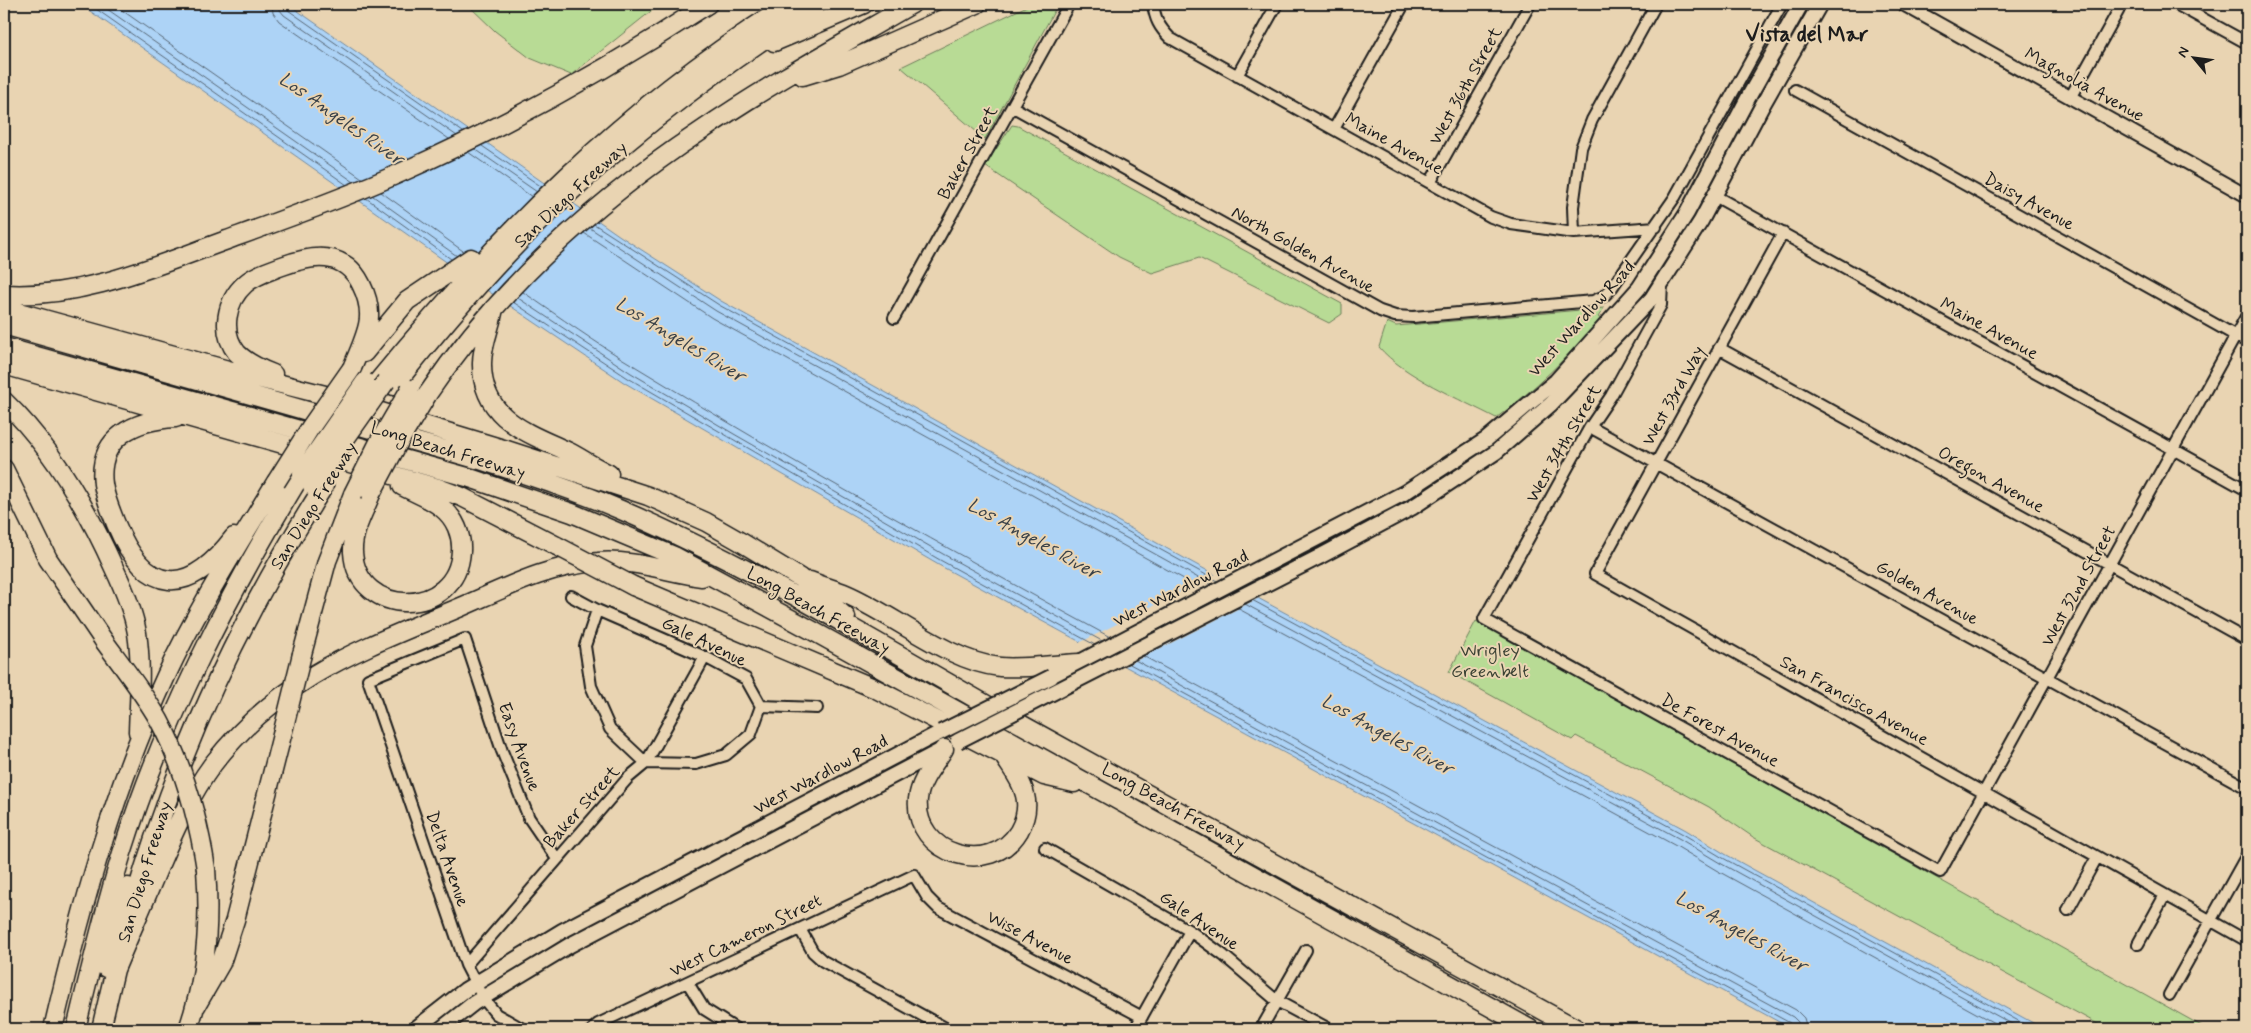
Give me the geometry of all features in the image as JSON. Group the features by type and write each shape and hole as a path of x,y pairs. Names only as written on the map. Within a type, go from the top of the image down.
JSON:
{"highway":[{"path":"4,294 43,294 95,286 362,190 510,121 648,43 708,4"},
{"name":"San Diego Freeway","path":"76,1029 110,894 136,810 188,683 221,615 312,480 423,350 432,319 489,274 687,63 773,4"},
{"path":"630,124 722,50 790,4"},
{"path":"630,124 704,69 802,4"},
{"name":"San Diego Freeway","path":"101,1029 114,972 151,844 197,723 312,480 393,386 432,319 471,258 540,187 630,124 818,4"},
{"path":"739,56 864,4"},
{"path":"196,1006 221,963 235,920 327,561 353,494 379,442 393,386 466,342 494,307 530,268 580,223 676,147 733,110 912,4"},
{"path":"776,84 839,65 977,4"},
{"path":"325,395 257,368 237,352 227,332 227,320 231,302 246,283 261,274 303,258 324,257 344,264 358,278 368,306 368,325 352,368"},
{"path":"53,1029 83,904 112,813 137,745 166,677 189,631 276,482 310,428 352,368 407,301 471,258"},
{"path":"494,307 491,329 482,355 484,377 492,401 515,427 569,452 648,496 706,522 800,578 878,644"},
{"path":"4,308 256,378 325,395 507,450 648,496"},
{"name":"Long Beach Freeway","path":"4,326 408,438 537,478 619,509 768,582 1577,1029"},
{"name":"Long Beach Freeway","path":"4,347 522,494 674,556 805,626 1530,1029"},
{"path":"4,365 356,464 462,497 633,586 876,689 1044,776 1094,787"},
{"path":"356,464 427,498 443,508 451,517 461,540 461,557 455,574 445,589 422,601 396,602 378,594 362,579 355,561 354,543 360,521 371,494 396,445 393,386"},
{"path":"4,401 39,439 60,469 107,552 131,608 137,631 141,668 137,745"},
{"path":"189,417 160,419 133,426 124,432 112,446 105,463 103,483 108,503 130,553 142,568 158,578 172,580 190,577 204,570 225,549 276,482"},
{"path":"4,469 48,559 150,705 178,762 195,811 206,869 207,920 202,976 196,1006 188,1029"},
{"path":"85,1029 120,890 174,738 225,629 253,575 312,480"},
{"path":"91,1029 125,896 166,772 213,664 312,480"},
{"path":"114,972 173,835 198,785 225,749 248,724 274,701 306,678 353,653 525,579 566,566 598,562 623,562 641,564 673,573 713,578"},
{"path":"800,578 846,594 968,659 1000,667 1080,663"},
{"path":"947,741 928,772 918,799 925,830 938,846 958,856 986,856 1006,847 1015,838 1022,825 1026,815 1026,796 1023,787 1005,757"}],"main road":[{"name":"West Wardlow Road","path":"441,1029 484,998 570,945 947,741 1080,663 1312,543 1404,493 1486,439 1562,374 1639,288 1687,213 1748,98 1802,4"},
{"name":"West Wardlow Road","path":"415,1029 475,984 562,931 1319,557 1413,508 1496,452 1551,404 1652,298 1701,221 1762,106 1820,4"}],"street":[{"name":"Baker Street","path":"894,318 1069,4"},
{"name":"Maine Avenue","path":"1153,4 1155,17 1161,29 1170,38 1491,217 1532,228 1574,233 1656,227"},
{"path":"1237,76 1277,4"},
{"path":"1334,129 1404,4"},
{"name":"West 36th Street","path":"1430,183 1530,4"},
{"path":"1574,233 1573,207 1581,148 1592,120 1656,4"},
{"name":"West Wardlow Road","path":"1604,296 1625,271 1675,197 1782,4"},
{"name":"Magnolia Avenue","path":"1903,4 2247,196"},
{"path":"2070,98 2122,4"},
{"path":"2176,4 2247,43"},
{"name":"Daisy Avenue","path":"1796,90 2247,342"},
{"name":"North Golden Avenue","path":"1013,107 1380,311 1395,316 1413,317 1593,301 1604,296"},
{"name":"Maine Avenue","path":"1715,196 2247,490"},
{"name":"West 33rd Way","path":"1595,574 1783,233"},
{"name":"West 34th Street","path":"1484,619 1590,427 1611,396 1661,304 1662,282"},
{"name":"West 32nd Street","path":"1940,872 2247,315"},
{"name":"Oregon Avenue","path":"1720,348 2247,640"},
{"name":"Golden Avenue","path":"1590,427 2247,788"},
{"name":"San Francisco Avenue","path":"1595,574 2247,941"},
{"name":"Gale Avenue","path":"571,596 597,610 746,678 761,706"},
{"path":"597,610 585,646 591,686 610,729 646,762 696,764 726,755 751,734 761,706 818,708"},
{"name":"De Forest Avenue","path":"1484,619 1940,872"},
{"name":"Easy Avenue","path":"368,679 465,639 502,751 529,818 557,859"},
{"name":"Baker Street","path":"466,965 628,778 646,762 705,658"},
{"name":"Delta Avenue","path":"368,679 466,965 475,984 496,1014 523,1029"},
{"name":"Gale Avenue","path":"1045,848 1190,931 1223,954 1277,1001 1329,1029"},
{"path":"2169,995 2247,855"},
{"path":"2068,910 2097,858"},
{"name":"West Cameron Street","path":"594,1029 598,1024 914,875"},
{"name":"Wise Avenue","path":"914,875 927,897 938,908 1142,1017"},
{"path":"2138,944 2165,895"},
{"path":"800,928 813,952 823,962 947,1029"},
{"path":"1135,1029 1190,931"},
{"path":"1261,1029 1306,950"},
{"path":"688,983 704,1009 736,1029"}],"green space":[{"path":"467,4 660,4 571,75 530,58 495,31"},
{"path":"1031,4 1058,4 985,139 901,67"},
{"path":"1012,125 1018,126 1342,304 1342,314 1329,323 1199,258 1152,273 1119,257 985,166"},
{"path":"1604,308 1598,317 1601,319 1564,359 1538,384 1496,418 1450,395 1403,368 1379,347 1387,322 1396,326"},
{"name":"Wrigley Greenbelt","path":"1476,621 2207,1029 2107,1029 1753,837 1709,807 1576,736 1572,740 1449,672"}],"water":[{"name":"Los Angeles River","path":"80,4 288,4 620,236 721,301 1184,558 1686,830 1725,854 2044,1029 1792,1029 937,564 625,383 479,285"}],"pier":[{"path":"1218,573 1261,597 1122,668 1077,644"}],"district":[{"name":"Vista del Mar","path":"1807,35"}]}
